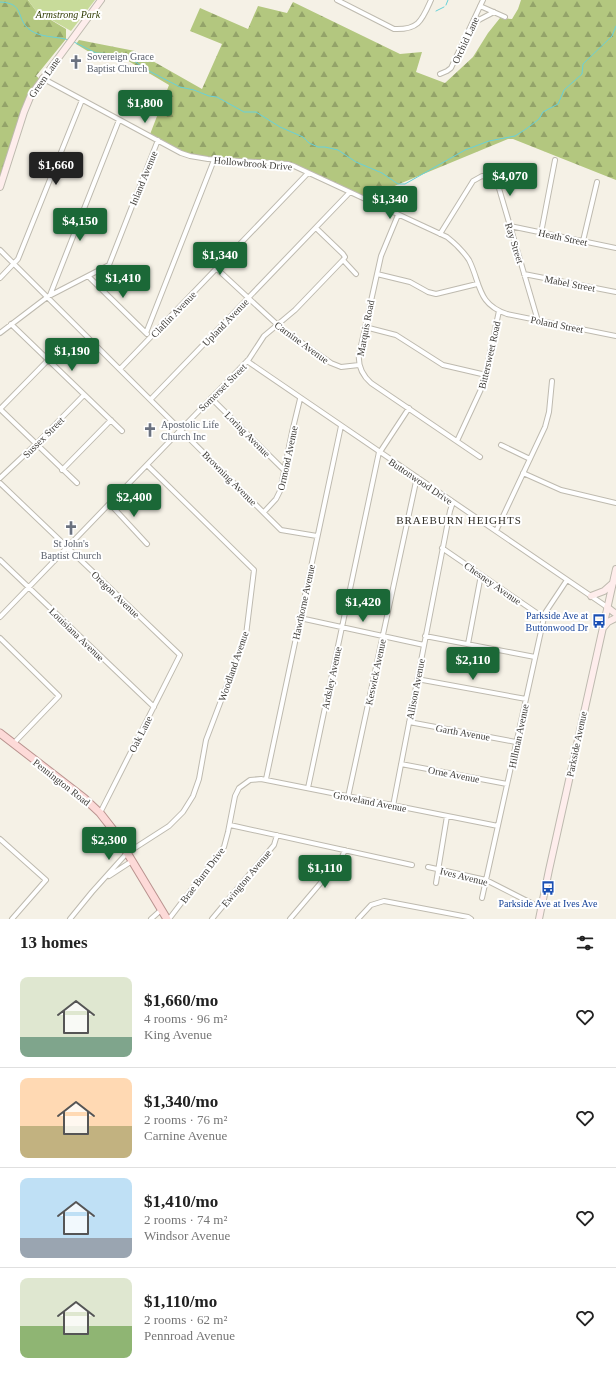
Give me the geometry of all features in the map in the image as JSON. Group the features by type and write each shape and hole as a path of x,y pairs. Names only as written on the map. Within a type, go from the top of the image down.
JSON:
{"main road":[{"name":"Green Lane","path":"0,187 27,103 42,78 101,0"},
{"name":"Parkside Avenue","path":"539,919 616,569"},
{"path":"591,596 604,591 613,583"},
{"name":"Buttonwood Drive","path":"607,607 616,614"},
{"path":"602,629 608,622 616,618"},
{"name":"Pennington Road","path":"0,733 84,798 100,813 114,831 161,910 168,919"}],"street":[{"path":"337,0 394,29 403,29 411,28 418,24 431,0"},
{"name":"Orchid Lane","path":"440,74 451,68 483,0"},
{"path":"480,6 505,17"},
{"path":"472,23 494,12"},
{"name":"Hollowbrook Drive","path":"42,78 181,153 214,160 288,164 440,234 454,242 464,253 486,302 499,311"},
{"path":"0,278 18,259 82,100"},
{"path":"49,296 120,120"},
{"name":"Inland Avenue","path":"0,332 49,296 109,265 158,140"},
{"path":"146,333 214,160"},
{"path":"541,233 555,160"},
{"name":"Claflin Avenue","path":"120,369 308,173"},
{"name":"Ray Street","path":"440,234 476,178 482,176 490,177 496,182 538,321"},
{"path":"584,242 597,182"},
{"name":"Upland Avenue","path":"151,399 350,192"},
{"name":"Marquis Road","path":"398,215 384,248 377,274 359,355 359,365 364,375 371,382 480,457"},
{"name":"Heath Street","path":"510,226 616,248"},
{"path":"316,228 344,255 345,259 343,260 356,274"},
{"name":"Browning Avenue","path":"0,250 49,296 281,530 317,536"},
{"name":"Somerset Street","path":"0,617 247,361 264,336 295,310 343,260"},
{"name":"Carnine Avenue","path":"216,268 277,325 331,363 341,367 359,365"},
{"path":"377,274 410,282 428,292 436,294 477,284"},
{"name":"Mabel Street","path":"524,274 616,292"},
{"path":"88,276 150,338"},
{"name":"Poland Street","path":"499,311 538,321 616,336"},
{"name":"Bittersweet Road","path":"457,441 480,393 486,375 499,311"},
{"path":"11,324 122,431"},
{"path":"365,327 396,335 443,365 486,375"},
{"path":"48,360 0,409 76,483"},
{"name":"Buttonwood Drive","path":"247,361 300,399 607,607"},
{"path":"496,531 547,419 552,381"},
{"name":"Sussex Street","path":"0,478 84,395"},
{"name":"Loring Avenue","path":"210,398 285,471"},
{"name":"Ormond Avenue","path":"264,512 279,496 300,399"},
{"path":"379,452 409,408"},
{"path":"62,470 111,420"},
{"name":"Hawthorne Avenue","path":"266,779 341,426"},
{"path":"501,445 530,459"},
{"name":"Ardsley Avenue","path":"308,788 379,452"},
{"name":"Woodland Avenue","path":"127,853 169,826 183,812 193,796 199,779 206,740 246,635 254,570 147,465"},
{"path":"523,473 561,490 616,503"},
{"name":"Keswick Avenue","path":"348,797 417,477"},
{"name":"Oregon Avenue","path":"0,483 180,656"},
{"name":"Allison Avenue","path":"393,806 442,548 453,502"},
{"path":"110,504 147,544"},
{"name":"Chesney Avenue","path":"442,548 544,618"},
{"name":"Louisiana Avenue","path":"0,560 154,707"},
{"path":"468,644 481,575"},
{"name":"Hillman Avenue","path":"482,898 545,613 567,580"},
{"path":"300,618 424,645"},
{"path":"426,636 535,657"},
{"path":"0,638 59,696 13,744"},
{"name":"Oak Lane","path":"100,813 180,656"},
{"path":"417,679 526,699"},
{"name":"Garth Avenue","path":"409,722 516,742"},
{"name":"Orne Avenue","path":"401,764 507,784"},
{"name":"Groveland Avenue","path":"243,784 254,779 266,779 348,797 498,826"},
{"name":"Brae Burn Drive","path":"168,919 220,853 227,839 235,796 243,784"},
{"path":"436,883 447,816"},
{"path":"230,825 412,865"},
{"name":"Ewington Avenue","path":"212,919 274,845 278,835"},
{"path":"0,839 46,880 12,919"},
{"path":"290,919 341,859 345,850"},
{"path":"70,919 127,853"},
{"path":"104,880 132,861"},
{"name":"Ives Avenue","path":"428,867 486,880 541,908"},
{"path":"358,919 371,905 384,901 468,917 471,919"},
{"path":"151,919 161,910"}],"green space":[{"path":"0,0 28,0 36,11 66,29 66,39 36,76 43,81 28,104 0,180"},
{"name":"Armstrong Park","path":"28,0 95,0 71,31 36,11"},
{"path":"521,0 616,0 616,180 513,139 508,139 392,187 379,206 293,165 205,160 169,147 149,137 169,85 125,59 99,58 76,44 79,40 135,51 202,89 222,44 190,31 200,8 248,29 258,6 287,13 293,2 400,54 422,52 416,72 445,83 473,57 488,33 500,18 512,19"}],"waterway":[{"path":"446,5 448,0"},
{"path":"0,2 14,5 17,8 25,26 34,33 69,40"},
{"path":"436,11 444,7"},
{"path":"74,42 96,53 127,56 147,70 180,87 217,97 244,112 256,112 280,127 303,137 309,143 318,147 338,150 356,162 382,173 398,184 405,184 465,150 489,141 515,136 526,129 539,119 543,112 558,104 564,90 582,74 583,64 612,36 616,26"}],"place":[{"name":"Sovereign Grace Baptist Church","path":"76,62"},
{"name":"Apostolic Life Church Inc","path":"150,430"},
{"name":"St John's Baptist Church","path":"71,528"},
{"name":"Parkside Ave at Buttonwood Dr","path":"599,621"},
{"name":"Parkside Ave at Ives Ave","path":"548,888"}],"district":[{"name":"BRAEBURN HEIGHTS","path":"459,520"}]}
